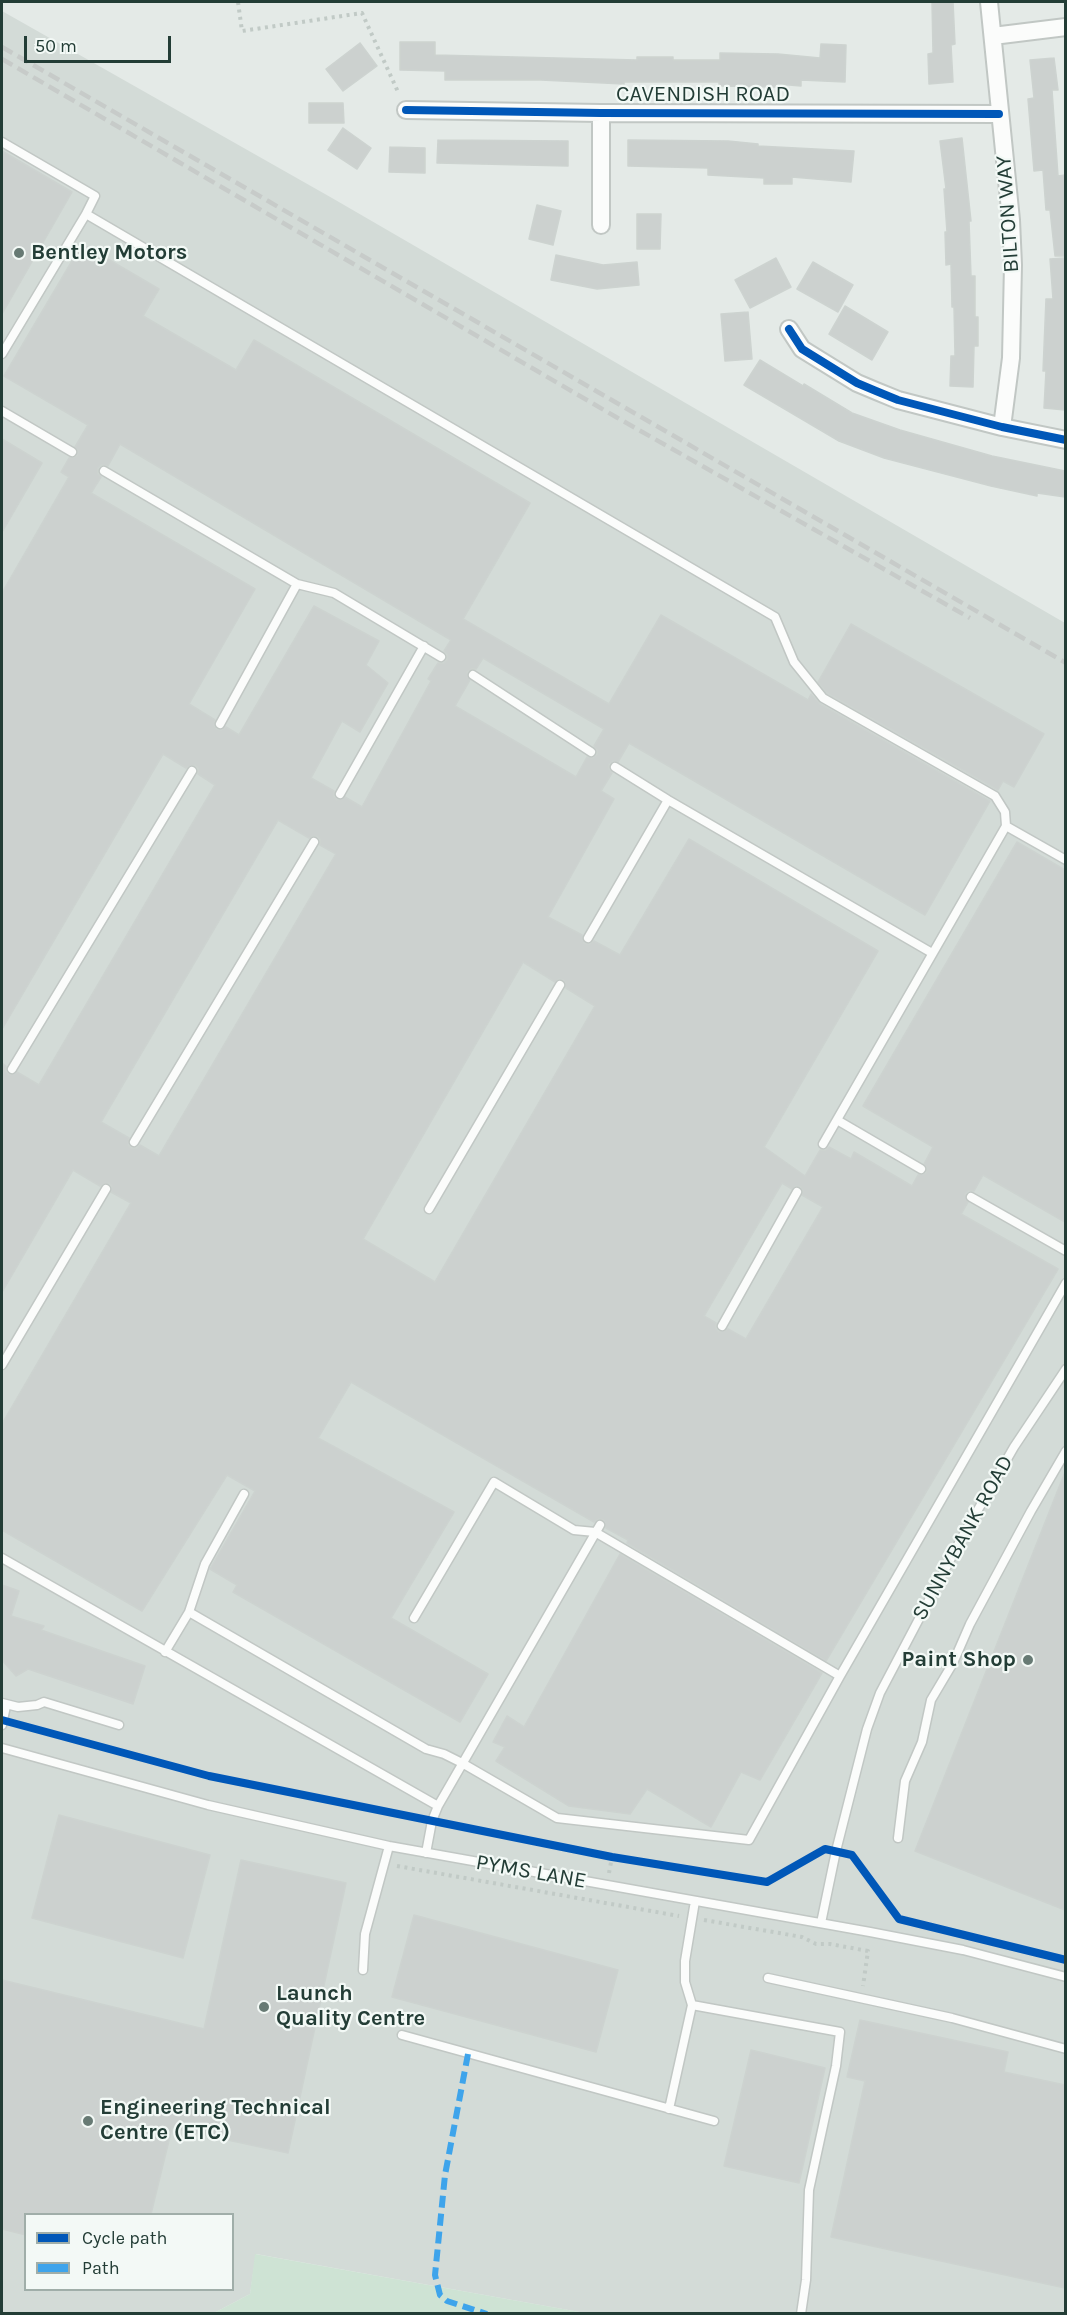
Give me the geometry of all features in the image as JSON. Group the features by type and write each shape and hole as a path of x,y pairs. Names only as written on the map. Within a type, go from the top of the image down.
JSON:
{"street":[{"name":"BILTON WAY","path":"989,2 1011,220 1013,265 1011,358 1002,427"},
{"path":"993,36 1065,27"},
{"name":"CAVENDISH ROAD","path":"406,110 999,114"},
{"path":"601,113 601,225"},
{"path":"789,329 802,349 876,392 898,400 1002,427 1065,440"}],"lane":[{"path":"2,142 95,196 2,354"},
{"path":"86,214 775,617 794,662 823,698 995,796 1005,812 1006,826 823,1144"},
{"path":"2,411 72,452"},
{"path":"104,471 297,584 334,593 441,657"},
{"path":"220,724 297,584"},
{"path":"340,794 424,646"},
{"path":"472,675 591,752"},
{"path":"615,766 668,800 932,953"},
{"path":"12,1069 192,771"},
{"path":"588,938 668,800"},
{"path":"1006,826 1065,860"},
{"path":"134,1142 314,842"},
{"path":"429,1209 560,985"},
{"path":"837,1120 921,1168"},
{"path":"2,1365 106,1189"},
{"path":"722,1326 797,1192"},
{"path":"971,1197 1065,1251"},
{"path":"189,1612 426,1749 444,1754 462,1763 557,1818 748,1840 1065,1283"},
{"name":"SUNNYBANK ROAD","path":"821,1923 867,1729 880,1693 960,1540 1014,1447 1065,1369"},
{"path":"898,1838 905,1781 922,1742 931,1700 953,1663 970,1624 1065,1451"},
{"path":"414,1618 494,1482 574,1530 597,1528 840,1676"},
{"path":"165,1652 189,1612 205,1564 244,1494"},
{"path":"426,1853 432,1821 438,1806 597,1528"},
{"path":"2,1558 438,1806"},
{"path":"2,1725 4,1705 28,1706 44,1702 119,1725"},
{"name":"PYMS LANE","path":"2,1748 197,1803 389,1846 963,1950 1065,1977"},
{"path":"363,1970 365,1934 389,1846"},
{"path":"669,2109 692,2005 685,1982 685,1961 694,1901"},
{"path":"768,1978 952,2018 1065,2049"},
{"path":"692,2005 840,2032 836,2066 809,2190 806,2280 801,2313"},
{"path":"402,2035 714,2121"}],"path":[{"path":"238,2 242,31 362,14 406,110"},
{"path":"601,1854 623,1858"},
{"path":"384,1863 802,1937 816,1944 830,1944 868,1951 862,1999"}],"shaded area":[{"name":"Bentley Motors","path":"2,11 332,198 1065,623 1065,2313 585,2313 256,2254 250,2294 214,2313 2,2313"}],"green space":[{"path":"255,2254 585,2313 214,2313 250,2294"}],"building":[{"path":"932,2 953,2 955,44 951,45 953,82 929,84 928,54 933,53"},
{"path":"400,42 435,42 435,55 637,60 637,57 673,57 673,60 720,60 720,53 778,54 820,58 821,44 846,45 845,82 801,80 801,86 777,84 777,87 719,86 719,82 624,82 624,84 541,80 445,80 445,71 400,70"},
{"path":"360,43 377,66 343,91 326,69"},
{"path":"1054,58 1058,90 1052,90 1058,176 1065,175 1065,256 1055,256 1050,210 1046,210 1043,170 1034,171 1028,99 1034,98 1030,60"},
{"path":"309,103 343,103 344,123 309,123"},
{"path":"343,128 371,148 357,169 328,150"},
{"path":"962,138 971,221 969,221 971,276 975,276 975,317 978,317 978,346 974,346 973,387 950,386 951,356 955,356 954,307 952,307 951,264 946,265 945,232 947,232 944,189 946,189 940,141"},
{"path":"438,140 568,141 568,166 437,163"},
{"path":"628,140 728,141 758,144 758,146 854,151 851,182 792,177 792,184 764,184 764,178 708,175 708,168 628,166"},
{"path":"390,147 425,148 425,173 389,172"},
{"name":"Bentley Motors","path":"2,151 72,192 2,314"},
{"path":"537,205 561,211 553,245 529,239"},
{"path":"637,214 661,214 660,249 637,249"},
{"path":"82,244 159,289 143,316 236,370 254,340 530,503 463,619 609,704 661,615 808,700 811,694 820,704 990,801 925,915 629,743 618,762 613,761 609,764 612,773 601,791 614,799 548,917 582,935 584,943 589,944 594,941 620,955 689,839 878,951 764,1147 805,1176 820,1150 826,1150 829,1147 851,1159 854,1152 912,1186 918,1175 926,1173 927,1168 924,1164 933,1147 863,1106 1017,842 1065,870 1065,1222 983,1175 974,1191 968,1191 965,1194 968,1202 961,1214 1058,1269 826,1661 627,1543 628,1540 606,1528 604,1520 599,1519 594,1522 351,1382 318,1438 454,1512 391,1618 488,1674 460,1722 233,1592 237,1585 210,1569 255,1491 227,1475 142,1611 2,1530 2,1424 131,1203 111,1192 112,1186 109,1183 100,1186 73,1170 2,1292 2,1063 6,1066 6,1072 9,1075 17,1072 39,1085 215,785 198,774 198,768 195,765 186,768 163,754 2,1029 2,593 69,477 61,472 69,458 77,456 78,451 75,447 88,425 4,376","holes":["120,444 451,640 444,651 447,654 447,660 444,663 438,663 428,679 431,681 362,807 345,797 337,800 334,797 334,791 311,778 342,721 360,732 388,683 366,665 379,641 314,606 239,735 226,727 221,730 216,729 215,720 189,704 255,589 91,493 101,477 98,474 98,468 101,465 108,466","483,658 604,729 594,746 597,755 593,758 587,757 576,777 455,706 470,680 467,672 476,669","278,820 309,838 317,836 320,839 320,845 336,854 159,1156 140,1145 137,1148 131,1148 128,1145 129,1138 101,1122","523,962 555,982 559,979 564,980 566,988 595,1006 435,1282 363,1239","782,1183 792,1189 796,1186 801,1187 802,1195 823,1207 746,1339 728,1329 719,1332 716,1329 716,1323 704,1316"]},
{"path":"556,255 603,265 637,262 639,285 597,289 551,280"},
{"path":"776,258 791,287 750,308 735,280"},
{"path":"1065,258 1065,410 1044,408 1046,371 1043,371 1046,299 1053,299 1050,259"},
{"path":"813,262 853,285 838,312 797,289"},
{"path":"845,306 888,332 872,360 829,334"},
{"path":"748,312 752,359 725,361 721,314"},
{"path":"760,360 852,413 900,430 992,456 1065,471 1065,497 1037,493 1037,496 991,486 884,458 839,441 744,385"},
{"path":"2,439 42,463 2,532"},
{"path":"851,624 1044,734 1014,787 1003,781 998,790 827,693 818,682"},
{"name":"Paint Shop","path":"1065,1472 1065,1910 915,1851"},
{"path":"620,1554 822,1673 760,1780 741,1772 711,1827 647,1789 630,1814 569,1806 496,1761 505,1747 493,1742 507,1716 524,1727"},
{"path":"2,1585 19,1591 11,1616 44,1626 41,1630 145,1666 133,1704 28,1669 16,1676 2,1660"},
{"path":"59,1815 210,1855 183,1958 32,1918"},
{"path":"241,1860 346,1883 288,2153 172,2128 151,2213 24,2213 24,2234 2,2229 2,1980 204,2029"},
{"path":"414,1915 618,1970 596,2052 392,1997"},
{"path":"860,2020 1008,2052 1004,2072 1065,2085 1065,2288 831,2237 865,2081 847,2077"},
{"path":"751,2050 825,2068 799,2183 724,2166"}],"railway":[{"path":"2,47 1066,663"},
{"path":"2,59 616,417 970,618"}],"marked path":[{"path":"468,2054 445,2175 435,2275 440,2295 447,2301 487,2314"}],"cycle path":[{"path":"406,110 999,114"},
{"path":"789,329 802,349 857,383 898,400 1002,427 1066,440"},
{"path":"2,1720 209,1776 612,1857 767,1882 825,1849 852,1855 899,1919 1066,1960"}],"place":[{"name":"Bentley Motors","path":"19,253"},
{"name":"Paint Shop","path":"1028,1660"},
{"name":"Launch Quality Centre","path":"264,2007"},
{"name":"Engineering Technical Centre (ETC)","path":"88,2121"}]}
